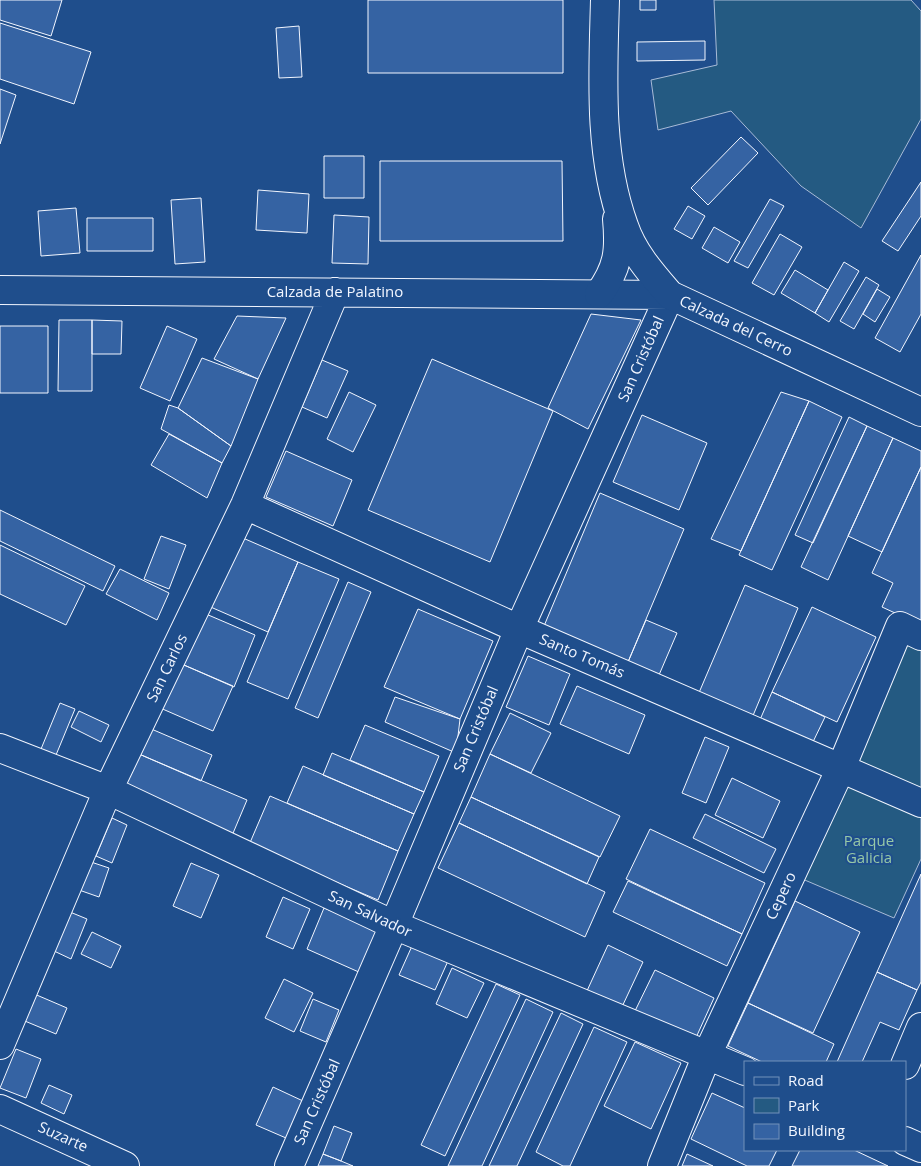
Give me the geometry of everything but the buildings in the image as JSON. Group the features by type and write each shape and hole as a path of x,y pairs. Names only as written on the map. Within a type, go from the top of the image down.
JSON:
{"street":[{"name":"Calzada del Cerro","path":"605,0 605,123 608,161 615,198 624,228 646,268 670,295 921,412"},
{"path":"599,294 610,278 615,265 618,231 615,198"},
{"name":"Calzada de Palatino","path":"0,290 670,295"},
{"name":"San Carlos","path":"0,1045 108,790 245,504 335,292"},
{"name":"San Cristóbal","path":"289,1166 394,925 519,629 670,295"},
{"name":"Santo Tomás","path":"245,504 519,629 921,804"},
{"name":"Cepero","path":"662,1166 707,1055 841,768 911,631"},
{"name":"San Salvador","path":"0,748 108,790 394,925 744,1071"},
{"path":"906,1063 921,1027"},
{"name":"Suzarte","path":"0,1109 125,1166"},
{"path":"906,1141 921,1148"}],"green space":[{"path":"714,0 911,0 921,11 921,119 861,228 801,186 731,111 658,130 651,80 717,65"},
{"name":"Parque Galicia","path":"904,635 921,642 921,859 894,918 800,878"}]}
